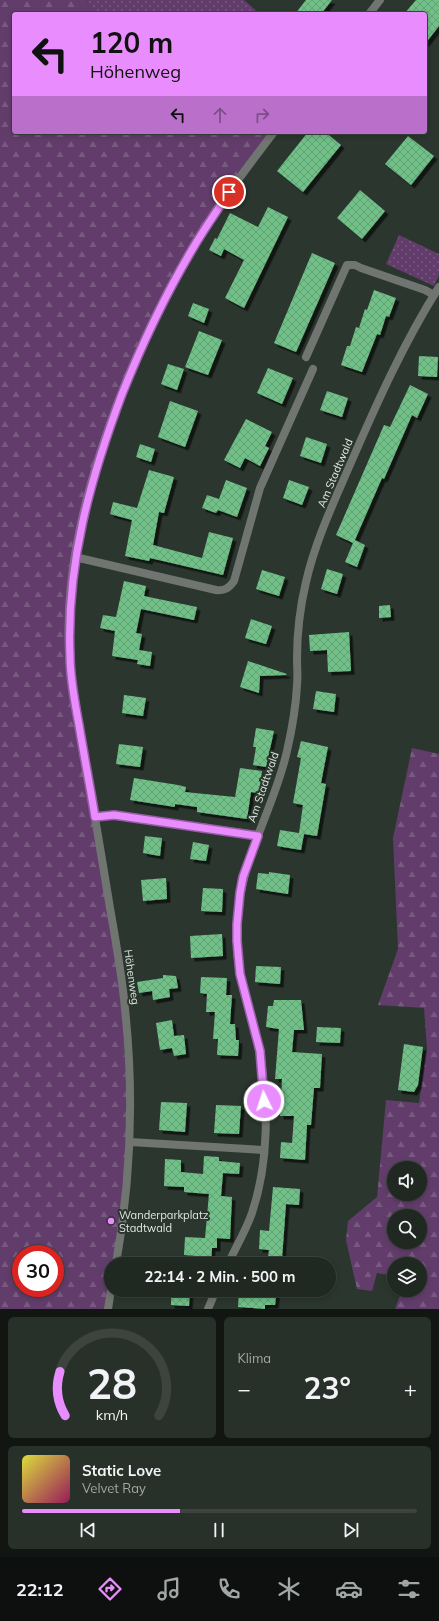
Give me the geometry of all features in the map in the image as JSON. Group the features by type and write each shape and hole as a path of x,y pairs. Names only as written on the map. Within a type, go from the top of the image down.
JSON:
{"street":[{"path":"371,12 380,0"},
{"name":"Höhenweg","path":"117,1257 120,1245 130,1142 130,1077 125,1008 119,961 70,663 70,609 75,557 91,484 107,436 128,380 155,317 193,247 229,192 272,134"},
{"path":"306,357 347,265 355,264 361,268 425,290 434,295"},
{"name":"Am Stadtwald","path":"231,1257 251,1215 260,1187 264,1150 265,1112 260,1051 240,974 237,924 240,893 243,877 282,770 287,748 298,683 297,658 302,604 306,581 318,542 357,449 396,363 439,287"},
{"path":"75,557 216,590 223,591 230,587 234,580 260,488 313,368"},
{"path":"95,817 114,815 258,836"},
{"path":"130,1142 264,1150"},
{"path":"108,1309 110,1297"},
{"path":"208,1309 213,1297"}],"green space":[{"path":"0,0 86,0 91,12 12,12 12,134 272,134 250,164 171,287 112,422 75,557 70,656 119,961 130,1142 117,1257 104,1257 104,1297 110,1297 108,1309 0,1309"},
{"path":"86,0 244,0 258,12 91,12"},
{"path":"399,235 439,254 439,275 434,286 386,264"},
{"path":"412,748 439,754 439,1309 395,1309 399,1297 427,1297 427,1257 387,1257 387,1275 377,1273 372,1291 357,1289 346,1240 348,1221 377,1197 386,1100 419,1103 427,1048 424,1008 378,1005 398,949 393,838"}],"building":[{"path":"306,0 332,0 323,12 297,12"},
{"path":"416,0 439,0 439,26 427,41 427,12 406,12"},
{"path":"306,134 327,134 341,145 303,192 277,171"},
{"path":"408,136 434,156 411,185 385,164"},
{"path":"360,190 385,211 362,239 337,218"},
{"path":"268,207 288,217 244,308 225,298 244,260 224,249 221,256 209,250 215,238 217,239 230,213 258,227"},
{"path":"312,253 335,263 296,352 274,343"},
{"path":"374,290 396,298 389,317 386,316 380,335 377,334 362,372 341,365 347,346 350,346 356,327 359,328 365,309 367,310"},
{"path":"193,303 209,309 204,323 188,316"},
{"path":"199,331 222,340 208,375 185,367"},
{"path":"419,356 438,357 437,377 418,376"},
{"path":"168,364 184,369 177,390 161,384"},
{"path":"268,368 293,378 282,404 257,393"},
{"path":"410,385 428,394 417,418 412,415 354,542 355,540 365,545 357,567 345,562 353,543 336,535 384,425 390,427"},
{"path":"327,391 348,398 342,417 320,410"},
{"path":"170,401 198,411 185,447 158,437"},
{"path":"246,419 272,432 265,446 269,448 260,466 245,458 240,468 224,460"},
{"path":"306,437 327,444 321,463 300,456"},
{"path":"140,444 155,449 151,462 136,457"},
{"path":"149,470 174,477 164,513 159,512 153,545 202,558 209,532 233,538 223,575 150,558 149,561 125,556 132,520 110,514 113,502 137,508"},
{"path":"226,480 247,488 237,517 218,510 216,513 202,508 207,495 219,499"},
{"path":"289,480 309,487 302,505 283,498"},
{"path":"327,569 343,574 337,594 321,589"},
{"path":"262,570 285,577 279,596 256,589"},
{"path":"124,581 146,586 144,596 197,607 194,620 141,609 136,633 142,634 139,650 152,652 150,666 137,664 138,660 112,656 115,631 100,628 103,615 116,617"},
{"path":"390,605 391,617 379,618 379,606"},
{"path":"251,619 272,626 266,644 245,638"},
{"path":"349,632 351,671 328,672 327,650 310,651 309,635"},
{"path":"248,661 287,674 260,676 259,693 240,687"},
{"path":"316,691 336,694 334,712 313,709"},
{"path":"124,695 146,698 143,716 122,713"},
{"path":"256,728 274,731 266,767 253,765 256,747 253,747"},
{"path":"301,741 328,747 321,783 326,784 317,836 304,834 301,850 277,846 280,830 299,833 303,805 293,803 301,758 297,757"},
{"path":"119,744 143,747 140,767 116,764"},
{"path":"240,768 262,771 259,793 251,792 247,819 197,812 197,807 175,804 175,807 130,800 134,778 186,787 185,792 235,797"},
{"path":"145,836 162,838 160,856 143,853"},
{"path":"193,842 209,845 206,861 190,859"},
{"path":"269,872 290,875 288,894 256,889 258,873 269,874"},
{"path":"166,878 167,899 143,901 141,880"},
{"path":"203,888 223,889 222,912 201,911"},
{"path":"222,934 223,956 191,958 190,936"},
{"path":"256,966 281,967 280,984 255,982"},
{"path":"163,975 176,976 178,988 169,989 170,997 153,1000 152,991 139,993 137,982 163,978"},
{"path":"201,977 227,978 226,995 232,995 230,1024 235,1024 236,1040 239,1040 238,1056 217,1055 218,1039 213,1039 215,1012 206,1012 207,994 200,993"},
{"path":"274,1000 301,1000 304,1030 294,1030 292,1052 322,1054 320,1088 314,1088 311,1125 307,1125 305,1160 280,1158 281,1142 292,1143 294,1116 280,1116 282,1079 275,1079 279,1029 266,1027 268,1006 273,1006"},
{"path":"172,1020 174,1036 184,1035 186,1054 174,1056 172,1048 160,1050 156,1023"},
{"path":"317,1027 341,1028 340,1043 316,1042"},
{"path":"404,1044 423,1047 418,1085 414,1092 398,1090"},
{"path":"161,1102 187,1103 185,1132 159,1130"},
{"path":"216,1105 241,1106 239,1134 214,1133"},
{"path":"204,1156 219,1157 219,1161 240,1163 239,1174 223,1173 221,1196 232,1197 230,1239 217,1238 217,1248 212,1248 211,1257 184,1255 185,1237 205,1238 209,1194 184,1192 184,1187 164,1186 165,1159 181,1160 181,1172 203,1174"},
{"path":"273,1187 300,1189 299,1205 286,1204 282,1257 268,1257 269,1250 259,1249 260,1230 269,1231"},
{"path":"171,1297 190,1297 189,1306 171,1305"},
{"path":"239,1297 276,1297 275,1305 265,1305 265,1309 238,1307"}],"place":[{"name":"Wanderparkplatz Stadtwald","path":"111,1221"}],"route":[{"path":"229,192 193,247 155,317 128,380 91,484 75,557 69,621 70,663 95,817 114,815 178,823 200,828 258,836 243,877 238,909 237,941 240,974 260,1051 264,1101"}]}
